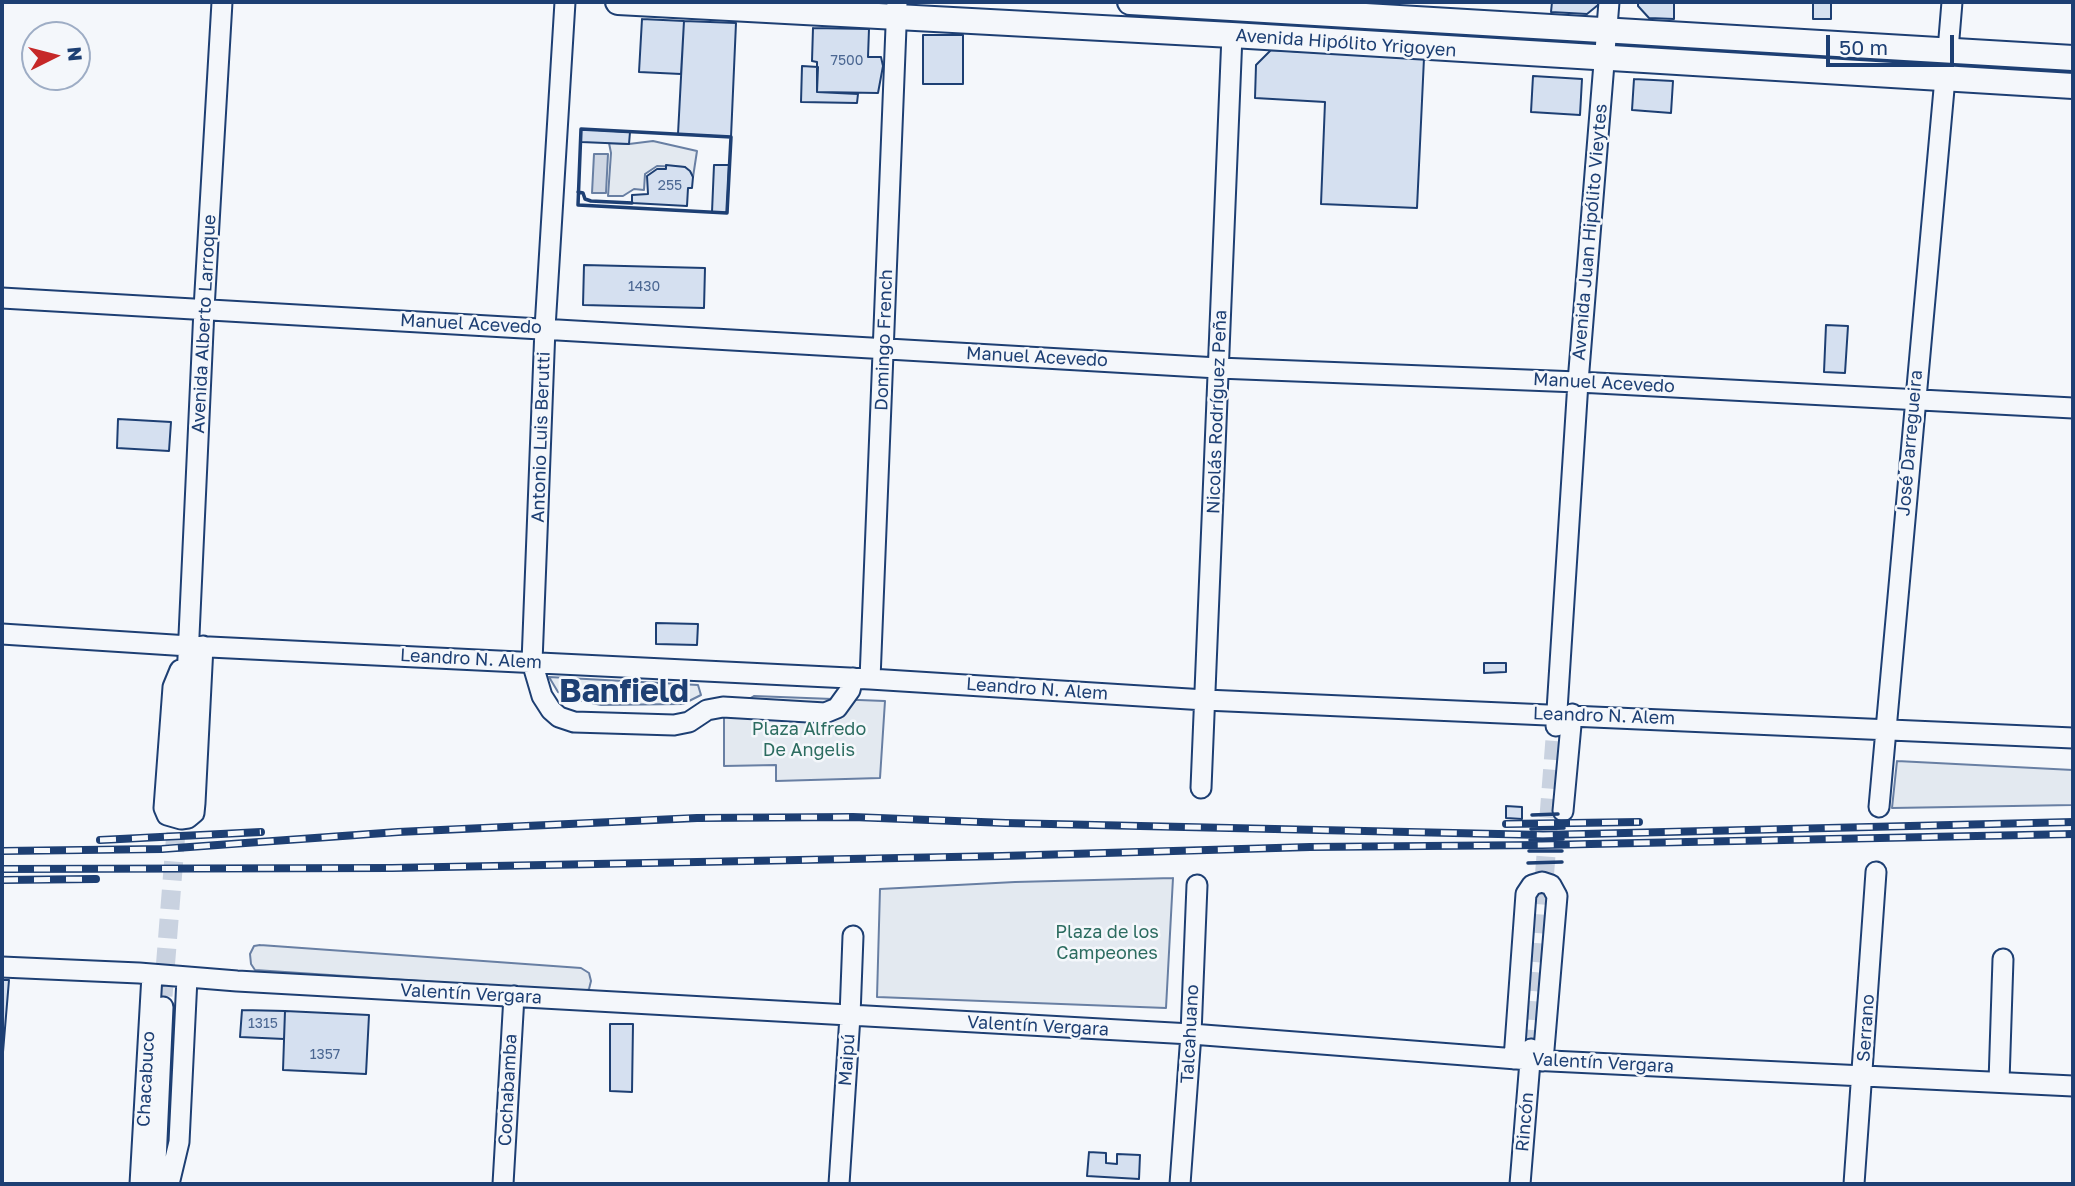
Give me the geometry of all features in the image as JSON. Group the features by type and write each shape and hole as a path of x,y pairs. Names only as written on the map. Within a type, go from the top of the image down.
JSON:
{"main road":[{"name":"Avenida Hipólito Yrigoyen","path":"618,2 897,9 1231,36 2073,86"},
{"name":"Avenida Hipólito Yrigoyen","path":"1129,2 1234,5 1606,32 2073,58"}],"street":[{"name":"Avenida Alberto Larroque","path":"196,646 173,687 164,808 167,815 181,819 194,813 195,803 204,309 222,2"},
{"name":"Antonio Luis Berutti","path":"565,2 545,328 532,662 542,696 559,717 574,722 674,725 689,722 707,710 723,707 824,713 837,708 862,678"},
{"name":"Avenida Juan Hipólito Vieytes","path":"1563,811 1562,718 1578,382 1609,2"},
{"path":"1948,50 1952,2"},
{"name":"Domingo French","path":"862,678 883,348 897,9"},
{"name":"Nicolás Rodríguez Peña","path":"1201,789 1231,36"},
{"name":"José Darregueira","path":"1879,807 1945,78"},
{"name":"Manuel Acevedo","path":"2,298 1218,368 1578,382 2073,408"},
{"name":"Leandro N. Alem","path":"2,634 862,678 1205,700 1562,718 2073,738"},
{"name":"Avenida Alberto Larroque","path":"178,806 196,646"},
{"name":"Serrano","path":"1854,1184 1876,872"},
{"path":"1542,882 1551,886 1557,896 1529,1057 1526,894 1532,885 1542,882"},
{"name":"Talcahuano","path":"1180,1184 1191,1034 1197,885"},
{"name":"Maipú","path":"839,1184 853,936"},
{"path":"1999,1082 2003,959"},
{"name":"Valentín Vergara","path":"2,967 1191,1034 1529,1057 2073,1086"},
{"name":"Chacabuco","path":"140,1184 152,975"},
{"name":"Chacabuco","path":"169,1184 179,1142 187,978"},
{"name":"Chacabuco","path":"155,1184 163,996"},
{"name":"Cochabamba","path":"503,1184 513,996"},
{"name":"Rincón","path":"1520,1184 1529,1057"}],"green space":[{"path":"653,141 697,151 693,177 685,167 657,166 645,174 644,190 634,189 623,196 608,196 611,153 609,143"},
{"path":"549,677 698,685 701,695 683,704 601,705 558,692"},
{"name":"Plaza Alfredo De Angelis","path":"754,696 885,701 880,778 776,781 776,765 724,766 724,713"},
{"path":"1897,761 2073,770 2073,805 1892,808"},
{"name":"Plaza de los Campeones","path":"1173,878 1166,1008 877,997 880,889"},
{"path":"254,946 581,968 589,973 591,981 589,989 584,992 255,970 250,954"}],"shaded area":[{"path":"594,154 608,154 606,193 592,193"}],"building":[{"path":"1552,2 1598,2 1598,5 1587,14 1551,12"},
{"path":"1638,2 1674,2 1674,19 1649,18 1638,6"},
{"path":"1813,2 1831,2 1831,19 1813,19"},
{"path":"642,19 684,21 681,74 639,72"},
{"path":"684,21 736,23 731,137 678,134"},
{"path":"813,28 869,29 868,57 881,57 883,66 878,93 817,92 817,62 812,61"},
{"path":"923,35 963,35 963,84 923,84"},
{"path":"1271,50 1424,58 1417,208 1321,204 1325,102 1255,98 1256,65"},
{"path":"802,66 818,67 817,92 858,94 857,103 801,102"},
{"path":"1533,76 1582,79 1580,115 1531,112"},
{"path":"1634,79 1673,81 1671,113 1632,110"},
{"path":"581,129 630,132 629,144 581,142"},
{"path":"666,165 685,167 690,171 693,177 692,188 688,188 687,206 632,203 632,195 648,194 647,176 657,169 666,169"},
{"path":"714,165 729,165 727,213 712,212"},
{"path":"584,265 705,268 704,308 583,305"},
{"path":"1826,325 1848,326 1845,373 1824,372"},
{"path":"118,419 171,422 169,451 117,448"},
{"path":"656,623 698,624 697,645 656,644"},
{"path":"1484,663 1506,663 1506,672 1484,673"},
{"path":"1506,806 1522,807 1522,819 1506,818"},
{"path":"2,980 9,980 3,1052 2,1052"},
{"path":"242,1010 285,1011 284,1039 240,1037"},
{"path":"285,1011 369,1015 366,1074 283,1070"},
{"path":"610,1024 633,1024 632,1092 610,1091"},
{"path":"1089,1152 1106,1153 1106,1163 1117,1164 1117,1154 1140,1155 1139,1179 1087,1176"}],"tunnel":[{"path":"1531,1049 1556,726"},
{"path":"163,996 178,806"}],"railway":[{"path":"2,851 162,849 398,832 697,818 853,817 1543,835 2073,822"},
{"path":"1506,824 1639,822"},
{"path":"100,840 261,832"},
{"path":"2,869 392,868 1310,847 2073,834"},
{"path":"2,880 96,879"}],"wall":[{"path":"581,129 731,137 727,213 578,205 581,129"},
{"path":"578,192 591,201 632,203"},
{"path":"1532,815 1558,814"},
{"path":"1531,829 1564,828"},
{"path":"1530,840 1563,839"},
{"path":"1529,851 1562,851"},
{"path":"1528,863 1562,862"}],"district":[{"name":"Banfield","path":"624,692"}]}
